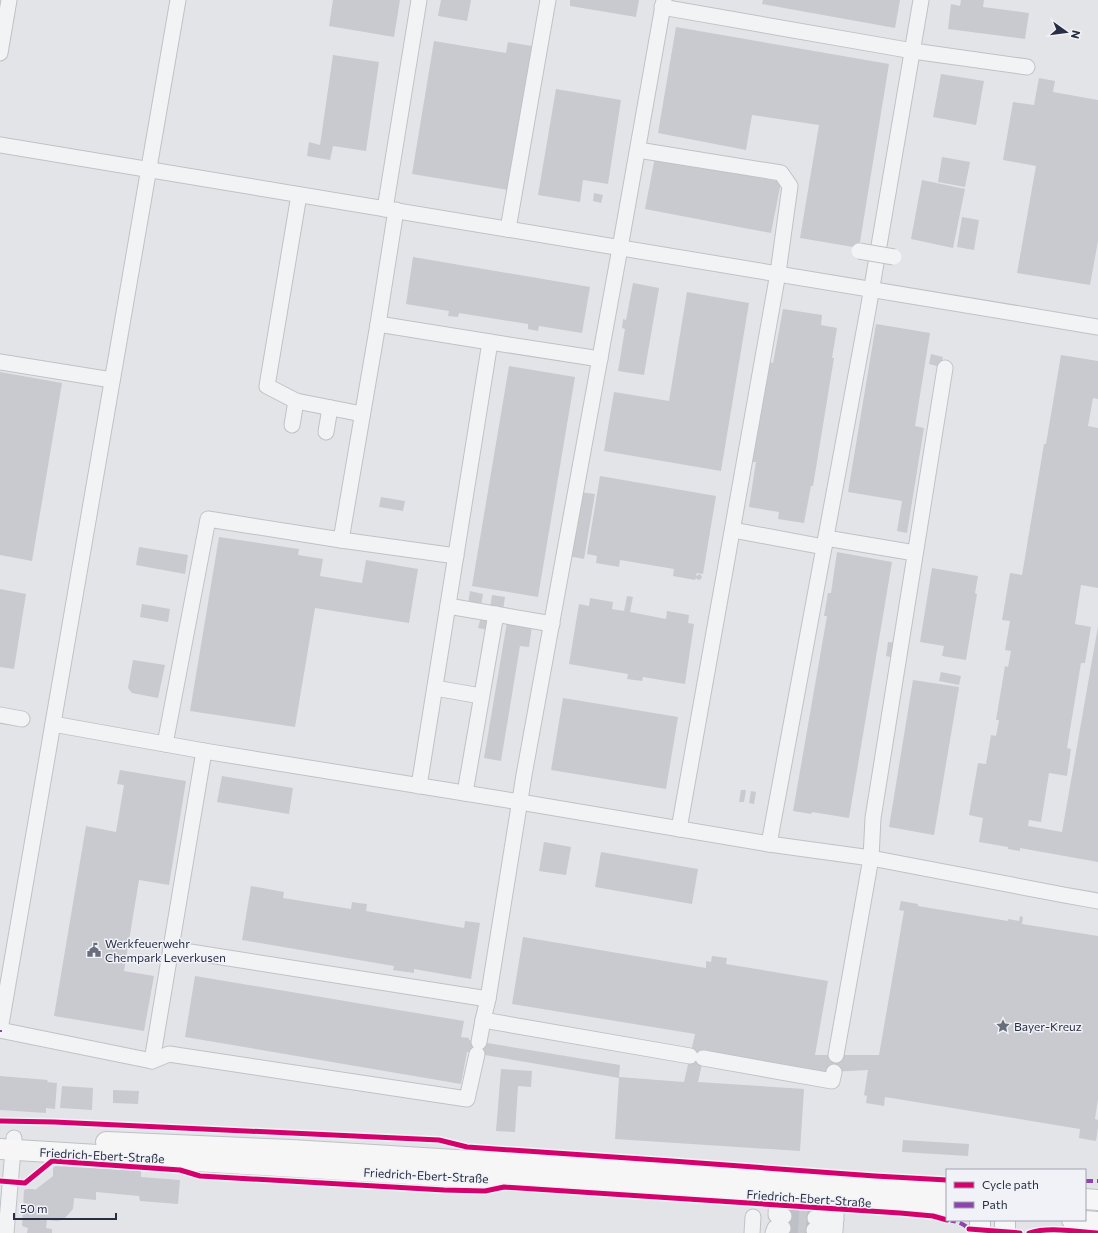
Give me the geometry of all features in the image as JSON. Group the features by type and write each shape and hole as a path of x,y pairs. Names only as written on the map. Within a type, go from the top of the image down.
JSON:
{"main road":[{"name":"Friedrich-Ebert-Straße","path":"7,1144 291,1150 946,1190"},
{"name":"Friedrich-Ebert-Straße","path":"7,1144 778,1219 836,1209 946,1207"},
{"path":"1086,1199 1098,1200"},
{"path":"980,1221 980,1233"},
{"path":"1004,1233 1005,1221"},
{"path":"1085,1221 1098,1222"}],"street":[{"path":"0,53 7,0"},
{"path":"178,0 0,1030 152,1061 169,1054 467,1099 488,998 520,802 638,150 663,3 913,51 1027,67"},
{"path":"341,540 378,324 390,210 419,0"},
{"path":"508,229 548,0"},
{"path":"769,844 871,288 921,0"},
{"path":"0,145 871,288 1098,327"},
{"path":"638,150 781,173 790,186 778,273 679,829"},
{"path":"299,195 268,386 296,401 362,414"},
{"path":"859,250 894,257"},
{"path":"378,324 600,359"},
{"path":"419,786 490,342"},
{"path":"0,362 112,380"},
{"path":"836,1055 871,858 873,818 914,553 945,368"},
{"path":"292,425 296,401"},
{"path":"326,432 330,408"},
{"path":"165,744 208,519 456,556"},
{"path":"733,530 914,553"},
{"path":"448,606 552,624"},
{"path":"465,793 496,614"},
{"path":"435,688 482,696"},
{"path":"0,715 22,719"},
{"path":"53,724 204,751 769,844 871,858 1064,896 1098,901"},
{"path":"152,1061 204,751"},
{"path":"171,950 488,998"},
{"path":"483,1020 832,1081 834,1072"},
{"path":"6,1233 7,1144"},
{"path":"814,1224 835,1230 836,1209"},
{"path":"752,1233 753,1217"}],"building":[{"path":"333,0 400,0 394,37 329,26"},
{"path":"441,0 471,0 467,21 438,16"},
{"path":"570,0 639,0 636,17 570,6"},
{"path":"763,0 900,0 895,28 762,4"},
{"path":"961,0 984,0 983,7 1029,13 1025,39 948,29 951,4 960,6"},
{"path":"676,27 889,64 859,248 800,238 819,125 752,115 746,150 658,133"},
{"path":"434,41 506,53 508,42 532,46 508,190 412,174"},
{"path":"333,55 379,62 366,151 333,146 330,160 307,156 309,142 320,145"},
{"path":"941,74 984,81 976,125 933,117"},
{"path":"1039,78 1055,81 1053,92 1098,100 1098,241 1090,285 1017,273 1036,166 1003,160 1013,102 1034,105"},
{"path":"556,89 621,100 608,184 583,180 580,202 538,195"},
{"path":"655,157 781,182 771,233 645,209"},
{"path":"942,157 970,162 965,187 938,182"},
{"path":"922,180 965,189 953,248 911,239"},
{"path":"594,193 603,195 601,203 593,201"},
{"path":"962,217 979,220 974,250 957,247"},
{"path":"413,257 590,287 582,333 539,326 538,331 528,329 528,324 459,313 458,317 448,316 449,311 406,304"},
{"path":"633,283 659,288 644,375 618,371 625,329 622,328 623,319 626,320"},
{"path":"687,292 749,303 721,471 604,451 614,392 669,401"},
{"path":"783,309 822,315 821,325 837,328 832,358 834,358 813,486 811,486 804,523 778,519 779,512 749,507 756,462 752,462 769,362 773,363"},
{"path":"876,324 930,333 915,426 924,428 907,533 897,531 902,501 848,492"},
{"path":"931,354 943,357 941,367 929,364"},
{"path":"1061,355 1098,361 1098,399 1093,398 1088,426 1098,428 1098,588 1081,585 1075,624 1091,627 1085,663 1081,663 1067,748 1071,749 1067,776 1049,773 1041,822 1029,820 1028,826 1062,832 1098,626 1098,862 1020,848 1020,851 1008,849 1008,847 979,842 983,818 969,815 978,763 986,764 991,735 996,736 999,720 996,720 1005,666 1008,667 1011,651 1005,650 1010,621 1002,620 1010,573 1022,575 1044,444 1046,444"},
{"path":"509,366 575,377 538,597 472,586"},
{"path":"0,372 62,383 32,561 0,555"},
{"path":"600,476 716,496 703,574 697,573 696,576 700,574 702,577 701,579 698,580 696,578 695,580 673,576 674,569 620,560 619,567 596,563 597,556 587,554"},
{"path":"579,492 595,494 584,559 568,556"},
{"path":"381,497 405,501 403,511 379,507"},
{"path":"219,537 299,549 298,555 323,559 320,576 362,583 366,560 418,569 409,623 315,608 295,727 190,711"},
{"path":"139,547 188,555 185,574 136,565"},
{"path":"837,552 892,562 849,818 812,812 811,814 793,811 827,616 824,616 828,593 831,593"},
{"path":"932,568 978,576 975,593 977,594 966,660 942,656 944,646 920,642"},
{"path":"0,589 26,594 14,669 0,667"},
{"path":"470,591 483,594 481,606 468,604"},
{"path":"492,595 505,597 503,610 490,608"},
{"path":"627,596 633,597 630,612 666,619 667,611 689,615 688,623 694,624 685,684 643,677 642,681 627,679 628,674 569,664 579,604 589,606 590,598 613,602 612,609 624,611"},
{"path":"142,604 170,609 168,622 140,617"},
{"path":"481,617 490,619 488,630 478,628"},
{"path":"507,622 532,626 529,647 520,646 501,761 484,758"},
{"path":"888,642 898,643 895,658 886,656"},
{"path":"133,660 165,665 158,698 132,693 128,688"},
{"path":"941,672 961,676 959,685 939,681"},
{"path":"913,680 959,687 934,835 889,827"},
{"path":"563,698 678,717 666,789 551,770"},
{"path":"120,770 186,781 169,885 139,880 124,971 154,976 144,1031 54,1016 86,826 116,832 124,785 117,784"},
{"path":"222,776 293,788 289,814 217,802"},
{"path":"741,790 746,790 744,802 739,802"},
{"path":"751,791 756,792 754,804 749,803"},
{"path":"544,842 571,847 566,875 539,871"},
{"path":"601,852 698,869 692,904 595,887"},
{"path":"251,886 284,892 283,898 351,909 352,902 367,904 366,911 464,928 465,921 480,923 471,979 414,969 414,973 393,970 394,966 242,940"},
{"path":"901,901 918,904 918,906 1008,921 1008,919 1019,921 1020,916 1023,917 1022,924 1098,936 1098,1099 1095,1119 1098,1120 1098,1128 1096,1141 1079,1138 1080,1129 885,1097 884,1106 866,1103 867,1096 864,1095 868,1070 812,1073 704,1055 698,1082 804,1089 800,1151 615,1139 619,1078 467,1052 461,1084 185,1037 195,976 464,1021 461,1037 469,1038 469,1040 620,1065 619,1077 684,1082 695,1034 512,1004 523,937 706,968 706,961 711,962 712,956 727,958 726,964 828,981 815,1055 879,1055 904,911 899,910"},
{"path":"501,1069 532,1071 531,1087 518,1086 515,1132 496,1131"},
{"path":"0,1076 48,1080 47,1082 57,1083 55,1109 46,1108 46,1113 0,1110"},
{"path":"62,1086 93,1088 92,1110 60,1108"},
{"path":"113,1090 139,1091 138,1104 113,1103"},
{"path":"903,1140 969,1144 968,1156 902,1152"},
{"path":"55,1166 141,1171 141,1177 180,1180 178,1204 140,1201 139,1196 96,1192 96,1200 74,1198 73,1209 64,1219 58,1221 47,1220 46,1228 52,1229 52,1233 27,1233 28,1228 22,1226 24,1190 35,1190 53,1176 53,1168"},
{"path":"785,1209 815,1212 814,1233 783,1233"}],"tunnel":[{"path":"784,1216 815,1218"},
{"path":"783,1228 814,1230"}],"marked path":[{"path":"1086,1181 1098,1181"},
{"path":"952,1221 962,1224 969,1229 969,1231"}],"cycle path":[{"path":"0,1121 54,1122 439,1140 467,1147 946,1180"},
{"path":"0,1181 25,1183 52,1161 180,1170 200,1176 444,1190 485,1191 504,1187 900,1213 933,1216 946,1220"},
{"path":"969,1229 1020,1233"},
{"path":"1029,1233 1046,1230 1097,1233"}],"place":[{"name":"Werkfeuerwehr Chempark Leverkusen","path":"94,950"},
{"name":"Bayer-Kreuz","path":"1003,1026"}]}
